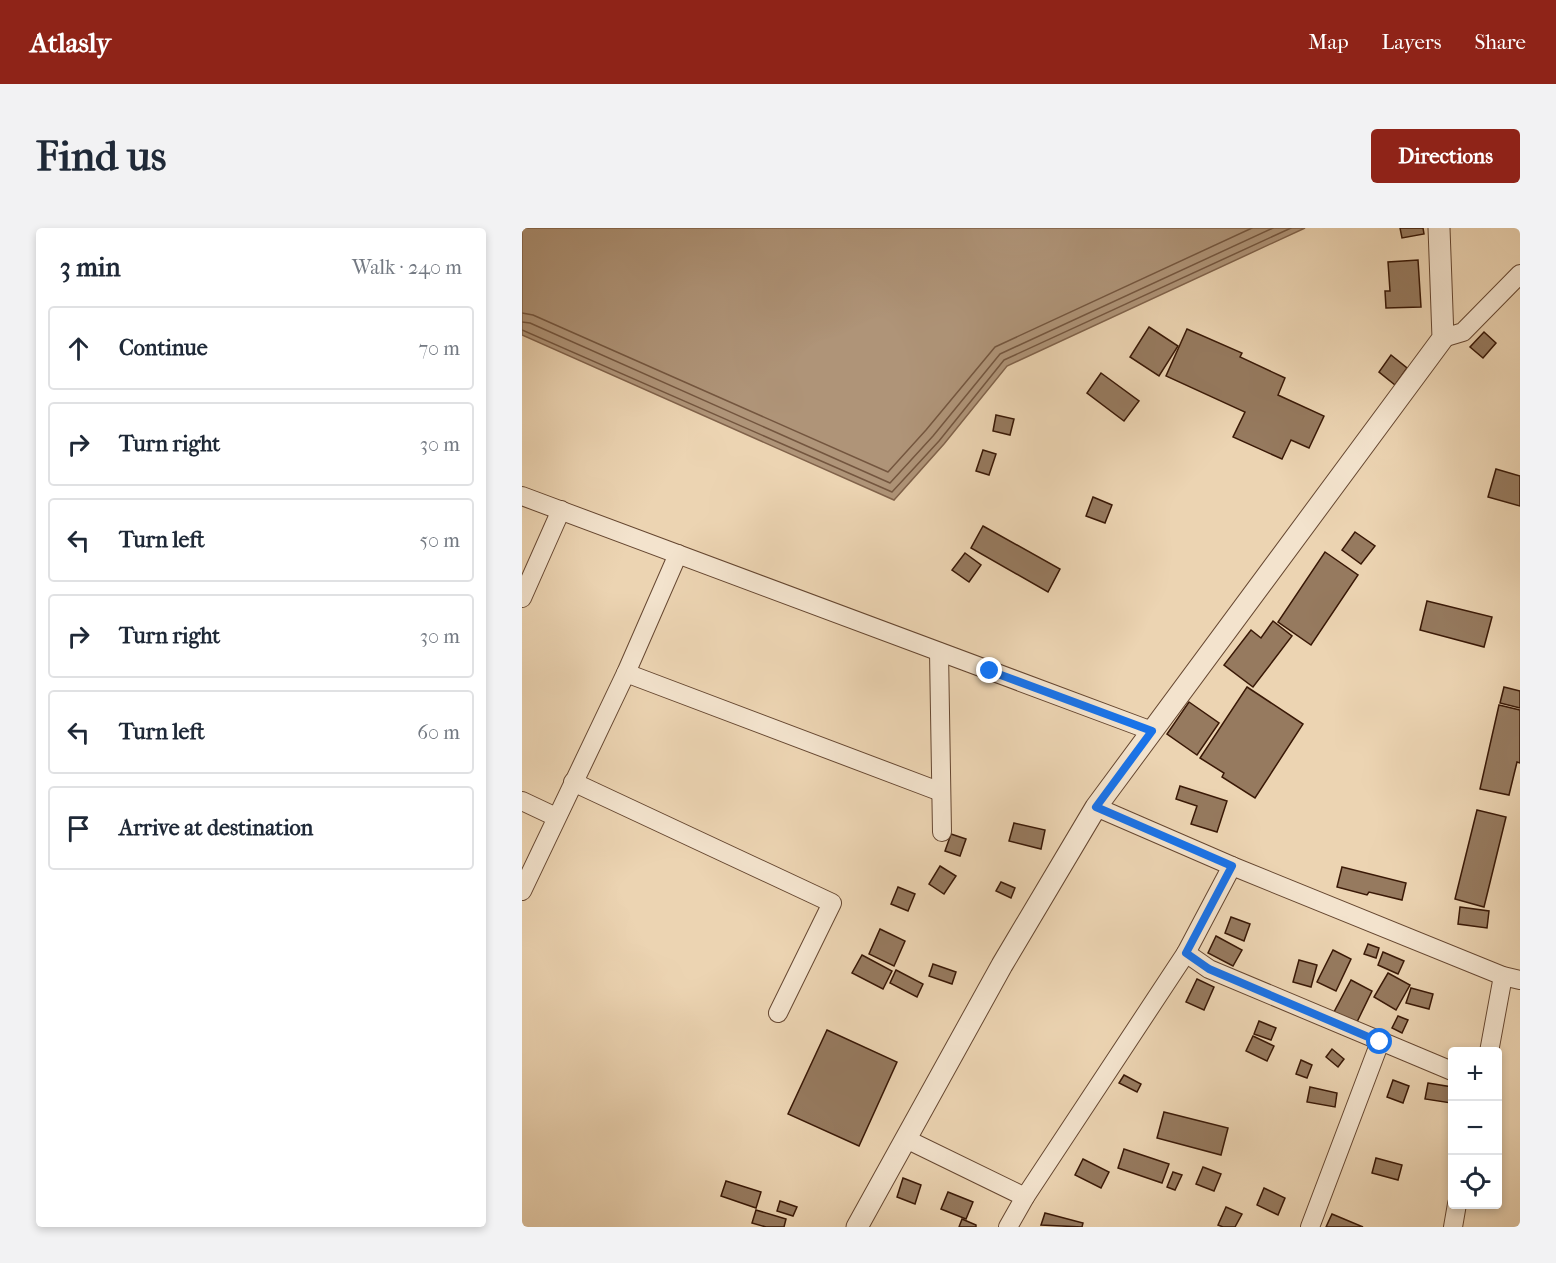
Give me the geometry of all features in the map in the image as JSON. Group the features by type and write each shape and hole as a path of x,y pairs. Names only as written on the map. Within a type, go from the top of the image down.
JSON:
{"street":[{"path":"1439,228 1443,338"},
{"path":"857,1227 1002,964 1096,807 1443,338 1463,332 1520,274"},
{"path":"522,496 1152,731"},
{"path":"522,598 561,510"},
{"path":"522,891 626,672 678,554"},
{"path":"939,652 942,832"},
{"path":"626,672 941,792"},
{"path":"573,782 832,903 778,1013"},
{"path":"522,801 556,817"},
{"path":"1096,807 1232,866 1511,978 1490,1047"},
{"path":"1008,1227 1025,1197 1186,953 1232,866"},
{"path":"1186,953 1209,969 1448,1069"},
{"path":"1310,1227 1380,1042"},
{"path":"906,1139 1025,1197"},
{"path":"1453,1227 1456,1209"}],"water":[{"path":"522,228 1305,228 1007,366 944,444 894,500 522,335"}],"building":[{"path":"1400,228 1423,228 1424,234 1402,238"},
{"path":"1418,260 1421,307 1386,308 1385,291 1390,291 1388,262"},
{"path":"1149,327 1178,346 1159,376 1130,357"},
{"path":"1187,329 1242,353 1240,357 1285,378 1278,395 1324,416 1309,448 1291,440 1282,459 1233,437 1245,412 1166,376"},
{"path":"1484,332 1496,343 1483,358 1470,347"},
{"path":"1391,355 1407,368 1395,385 1379,372"},
{"path":"1101,373 1139,401 1124,421 1087,393"},
{"path":"996,415 1014,419 1010,435 993,431"},
{"path":"983,450 996,454 989,475 976,471"},
{"path":"1496,469 1520,476 1520,506 1488,497"},
{"path":"1093,497 1112,505 1105,523 1086,516"},
{"path":"983,526 1060,569 1048,592 971,548"},
{"path":"1355,532 1375,546 1361,564 1342,550"},
{"path":"1325,552 1358,575 1311,645 1278,622"},
{"path":"965,553 981,565 969,582 952,570"},
{"path":"1427,601 1492,617 1484,647 1420,630"},
{"path":"1273,621 1292,636 1253,687 1224,665 1251,630 1261,638"},
{"path":"1247,687 1303,724 1255,798 1222,777 1224,773 1200,758"},
{"path":"1504,687 1520,691 1520,708 1500,703"},
{"path":"1189,702 1219,723 1197,755 1167,734"},
{"path":"1499,705 1520,710 1520,763 1517,762 1509,795 1480,789"},
{"path":"1180,786 1227,801 1217,832 1191,824 1197,806 1176,799"},
{"path":"1477,810 1506,817 1484,907 1455,899"},
{"path":"1014,823 1045,830 1041,849 1009,841"},
{"path":"951,834 966,839 960,856 945,851"},
{"path":"940,866 956,876 944,894 929,884"},
{"path":"1342,867 1406,883 1402,900 1369,892 1367,895 1337,887"},
{"path":"1001,882 1015,888 1011,898 996,891"},
{"path":"898,887 915,894 908,911 891,904"},
{"path":"1460,907 1489,911 1487,928 1458,924"},
{"path":"1231,917 1250,924 1244,941 1225,933"},
{"path":"880,929 905,941 894,966 869,954"},
{"path":"1216,936 1242,950 1233,966 1208,953"},
{"path":"1368,944 1379,948 1376,958 1364,954"},
{"path":"1333,950 1351,959 1336,991 1317,982"},
{"path":"1383,952 1404,961 1398,974 1378,965"},
{"path":"862,955 892,971 883,989 852,973"},
{"path":"1299,960 1317,965 1311,987 1293,982"},
{"path":"933,964 956,972 952,984 929,976"},
{"path":"896,970 923,984 917,997 890,983"},
{"path":"1388,973 1410,985 1396,1010 1374,997"},
{"path":"1197,979 1214,987 1204,1010 1186,1002"},
{"path":"1351,980 1372,991 1356,1024 1334,1012"},
{"path":"1411,988 1433,994 1429,1009 1406,1003"},
{"path":"1398,1016 1408,1020 1402,1033 1392,1028"},
{"path":"1259,1021 1276,1028 1271,1040 1254,1034"},
{"path":"827,1030 897,1062 859,1146 788,1114"},
{"path":"1253,1036 1274,1046 1267,1061 1246,1051"},
{"path":"1332,1049 1344,1059 1338,1067 1326,1057"},
{"path":"1301,1060 1312,1065 1307,1078 1296,1074"},
{"path":"1124,1075 1141,1084 1137,1092 1119,1083"},
{"path":"1393,1080 1409,1086 1403,1103 1387,1097"},
{"path":"1428,1083 1448,1086 1448,1103 1425,1099"},
{"path":"1310,1087 1337,1093 1335,1107 1307,1102"},
{"path":"1164,1112 1228,1128 1221,1155 1157,1138"},
{"path":"1124,1149 1169,1164 1162,1183 1118,1168"},
{"path":"1376,1158 1402,1165 1398,1180 1372,1173"},
{"path":"1083,1159 1109,1172 1101,1188 1075,1175"},
{"path":"1203,1167 1221,1174 1214,1191 1196,1184"},
{"path":"1173,1172 1182,1175 1175,1190 1167,1187"},
{"path":"903,1178 921,1185 915,1204 897,1197"},
{"path":"726,1181 761,1192 756,1208 721,1196"},
{"path":"1264,1188 1285,1198 1278,1215 1257,1205"},
{"path":"948,1192 973,1202 966,1219 941,1209"},
{"path":"780,1201 797,1207 793,1216 777,1211"},
{"path":"1226,1207 1242,1214 1235,1227 1218,1225"},
{"path":"756,1210 786,1219 784,1227 766,1227 752,1223"},
{"path":"1045,1213 1083,1223 1082,1227 1041,1225"},
{"path":"1332,1214 1363,1227 1326,1227"},
{"path":"962,1219 976,1225 976,1227 959,1227"}],"route":[{"path":"990,671 1152,731 1096,807 1232,866 1186,953 1209,969 1380,1042"}]}
